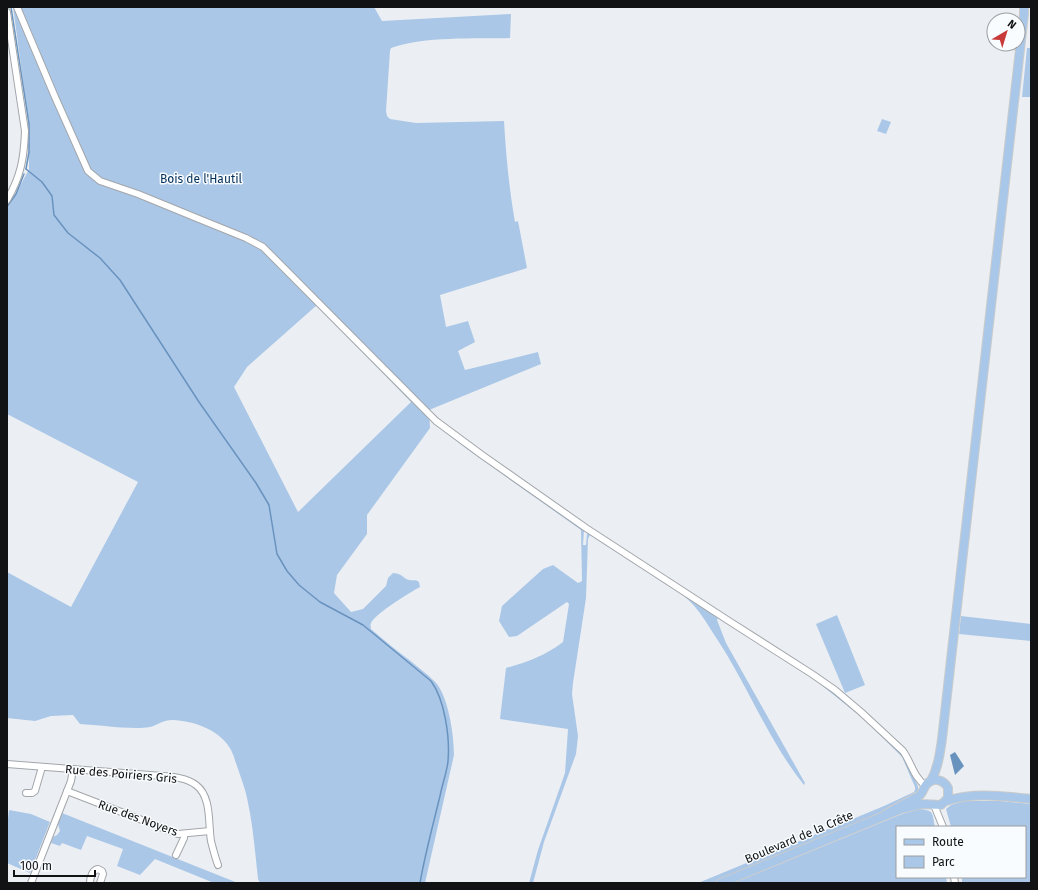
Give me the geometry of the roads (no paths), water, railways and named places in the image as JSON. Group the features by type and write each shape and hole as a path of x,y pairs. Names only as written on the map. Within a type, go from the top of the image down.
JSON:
{"main road":[{"path":"945,802 949,795 941,772 940,755 1025,9"},
{"path":"932,805 925,799 926,786 934,774 940,755"},
{"name":"Boulevard de la Crête","path":"721,883 886,814 916,799 926,786 936,780 959,792 976,796"},
{"name":"Boulevard de la Crête","path":"886,814 911,806 932,805 959,797 976,796 1031,799"}],"street":[{"path":"17,7 88,171 100,181 138,194 246,238 263,247 436,421 586,528 835,690 903,751 920,781 926,786"},
{"path":"7,12 25,132 21,169 16,184 7,200"},
{"name":"Rue des Poiriers Gris","path":"7,764 163,776 183,779 193,783 200,788 206,798 210,831 218,865"},
{"path":"26,792 32,793 35,791 42,767"},
{"path":"31,883 67,791 73,774 73,769"},
{"name":"Rue des Noyers","path":"67,791 172,833 184,834 210,831"},
{"path":"942,825 942,810 945,802"},
{"path":"932,805 942,825"},
{"path":"176,855 184,838 184,834"},
{"path":"90,883 93,872 98,869 102,871 103,874 100,883"}],"waterway":[{"path":"11,7 29,124 29,152 26,169"},
{"path":"26,169 42,182 52,196 54,215 68,233 100,258 120,280 199,402 256,483 269,505 277,554 287,571 299,585 320,602 363,625 431,681 436,689 446,720 448,761 420,883"},
{"path":"7,207 16,194 24,174"}],"park label":[{"name":"Bois de l'Hautil","path":"201,179"}]}
